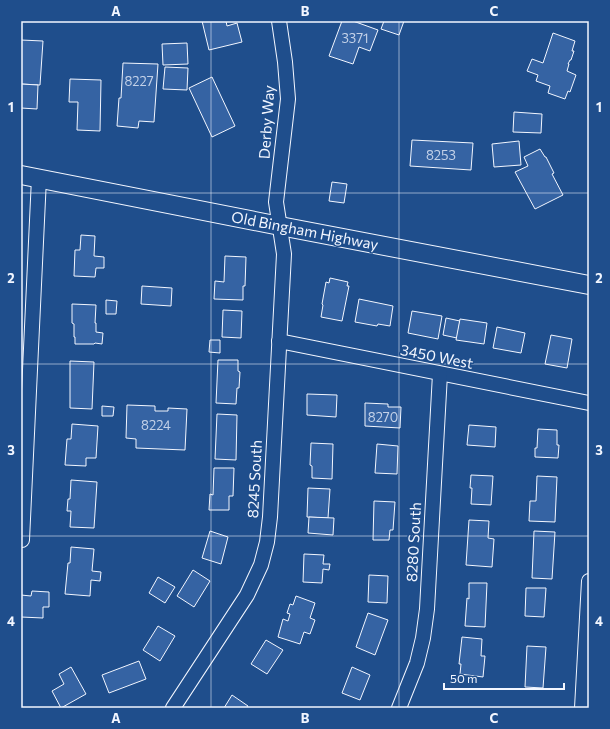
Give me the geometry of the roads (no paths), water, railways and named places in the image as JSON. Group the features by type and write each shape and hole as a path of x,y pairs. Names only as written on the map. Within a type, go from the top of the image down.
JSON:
{"street":[{"name":"Derby Way","path":"279,21 285,62 288,99 276,202 280,226"},
{"name":"Old Bingham Highway","path":"21,175 589,285"},
{"path":"21,540 39,178"},
{"name":"8245 South","path":"173,708 247,595 261,565 267,542 270,517 284,254 280,226"},
{"name":"3450 West","path":"279,341 589,403"},
{"name":"8280 South","path":"399,708 417,663 423,638 427,609 440,374"},
{"path":"582,708 589,581"}]}
